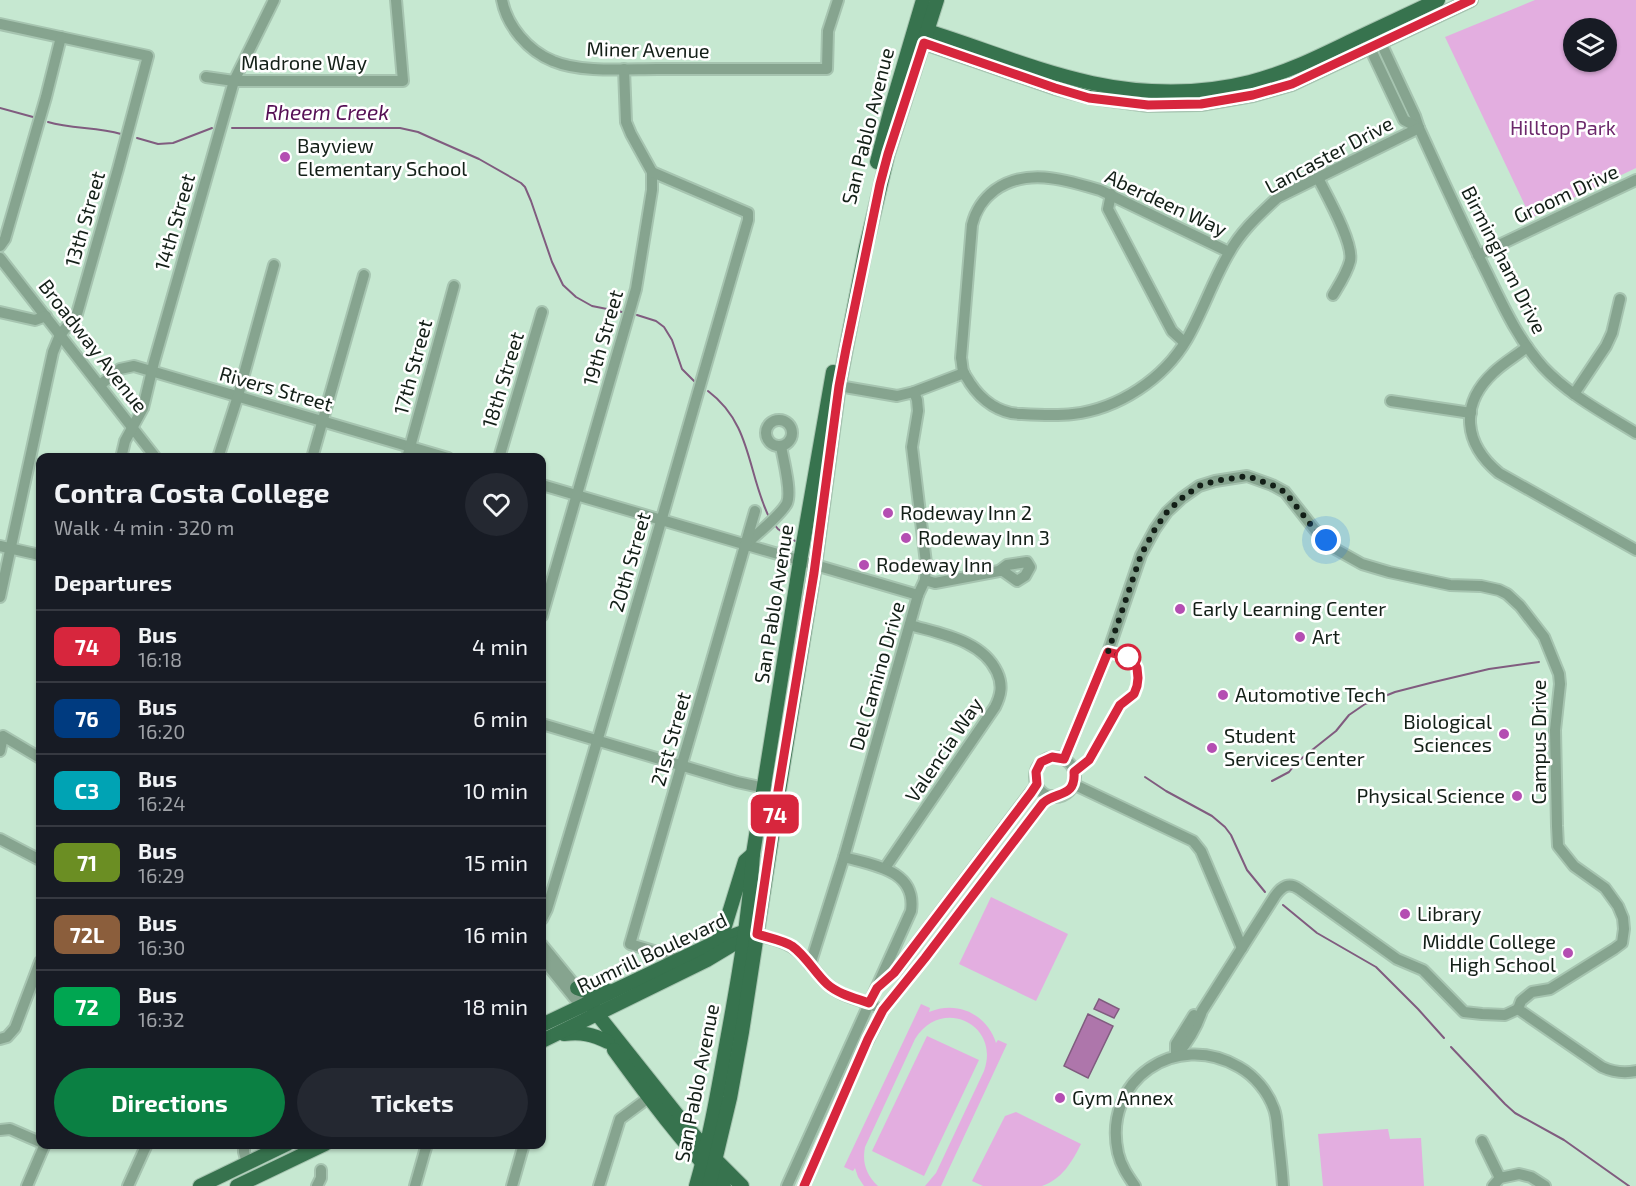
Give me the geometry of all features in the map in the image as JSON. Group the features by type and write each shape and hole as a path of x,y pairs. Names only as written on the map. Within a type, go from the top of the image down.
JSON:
{"main road":[{"name":"San Pablo Avenue","path":"696,1186 709,1167 742,1032 753,854 831,382 872,183 923,0"},
{"name":"San Pablo Avenue","path":"718,1123 738,971 748,936 778,791 815,565 839,386 866,247 888,154 937,0"},
{"path":"926,37 1091,83 1121,88 1177,91 1218,88 1250,82 1298,66 1437,0"},
{"path":"926,37 1055,88 1089,98 1148,105 1201,104 1253,95 1292,84 1471,0"},
{"name":"San Pablo Avenue","path":"912,33 926,37"},
{"path":"718,941 745,861 753,854"},
{"name":"Rumrill Boulevard","path":"546,1039 617,990 718,941 748,936"},
{"name":"Rumrill Boulevard","path":"546,1024 589,1010 707,960 748,936"},
{"path":"707,960 722,958 728,960 738,971"},
{"path":"578,988 594,992 617,990"},
{"path":"589,1010 608,1042 653,1094 687,1127 709,1167 740,1184"},
{"path":"589,1010 724,1186"},
{"path":"555,1034 587,1033 608,1042"},
{"path":"687,1127 702,1130 718,1123 726,1156 740,1184"},
{"path":"200,1186 276,1149"},
{"path":"237,1186 315,1149"}],"street":[{"name":"14th Street","path":"122,453 125,441 143,408 234,81 274,0"},
{"name":"Madrone Way","path":"206,76 234,81 403,81 396,0"},
{"name":"Miner Avenue","path":"502,0 506,17 519,35 537,52 552,61 568,66 624,69 827,69 828,31 836,1"},
{"path":"0,24 61,37 46,97 0,246"},
{"name":"Birmingham Drive","path":"1368,33 1375,45 1404,120 1419,128 1509,318 1527,347 1545,369 1574,394 1636,433"},
{"name":"13th Street","path":"0,597 5,547 54,352 60,335 77,314 148,56 61,37"},
{"path":"624,69 626,123 652,172"},
{"name":"Lancaster Drive","path":"964,373 978,395 997,409 1017,414 1075,414 1103,407 1133,394 1173,358 1184,342 1229,252 1249,225 1277,198 1419,128"},
{"name":"20th Street","path":"546,911 598,741 748,220 748,213 652,172"},
{"name":"19th Street","path":"546,602 636,289 652,190 652,172"},
{"name":"Aberdeen Way","path":"964,373 961,358 974,216 987,196 1006,183 1032,177 1056,179 1111,194 1229,252"},
{"path":"1318,178 1347,240 1351,254 1350,262 1333,295"},
{"name":"Groom Drive","path":"1478,255 1636,180"},
{"path":"1111,194 1108,209 1172,331 1184,342"},
{"name":"Broadway Avenue","path":"0,258 152,453"},
{"path":"220,453 238,396 274,265"},
{"path":"314,453 364,275"},
{"name":"17th Street","path":"408,452 454,286"},
{"path":"1574,394 1606,346 1612,333 1620,299"},
{"path":"0,312 35,320 46,316"},
{"name":"18th Street","path":"500,453 542,312"},
{"path":"1527,347 1495,371 1477,393 1470,413 1477,448 1486,462 1499,473 1636,550"},
{"name":"Rivers Street","path":"100,386 120,369 134,366 324,421 408,452"},
{"path":"839,386 897,396 964,373"},
{"name":"Del Camino Drive","path":"810,965 844,857 918,595 925,580 926,563 912,447 918,411 914,392"},
{"path":"1391,401 1470,413"},
{"name":"21st Street","path":"746,545 782,510 788,501 781,446"},
{"name":"Campus Drive","path":"1064,759 1108,652 1141,555 1167,512 1199,486 1247,476 1285,492 1315,530 1337,550 1362,564 1450,585 1481,586 1507,594 1520,606 1544,637 1559,674 1555,730 1558,846 1574,866 1605,888 1618,906 1623,918 1624,929 1622,942 1614,949 1550,989 1532,992 1521,1001 1518,1009"},
{"path":"546,486 918,595"},
{"name":"21st Street","path":"681,959 630,944 755,511"},
{"path":"5,547 36,554"},
{"path":"925,580 934,583 999,571"},
{"name":"Valencia Way","path":"885,868 995,707 1001,693 1000,679 996,670 980,651 952,637 910,625"},
{"path":"546,725 778,791"},
{"path":"0,751 3,736 36,756"},
{"path":"1052,757 1064,759 1074,772 1073,784 1059,796 1041,791 1037,784 1036,772 1041,762 1052,757"},
{"path":"877,988 894,973 1037,784"},
{"path":"1073,784 1193,841 1201,851 1242,948"},
{"path":"804,1186 865,1045 883,1010 1043,803 1053,796"},
{"path":"0,839 36,858"},
{"path":"788,1186 911,911 910,892 900,877 885,868 844,857"},
{"path":"1176,1056 1185,1045 1202,1011 1279,890 1284,886 1293,885 1397,959 1423,970 1464,1012 1505,1015 1518,1009 1611,1072 1636,1071"},
{"path":"748,936 780,941 791,946 800,952 827,984 883,1010"},
{"path":"546,950 578,988 589,1010"},
{"path":"546,962 589,1010"},
{"path":"0,1039 7,1037 15,1028 36,973"},
{"path":"1135,1186 1125,1171 1119,1155 1116,1133 1117,1116 1124,1099 1132,1084 1145,1071 1176,1056 1195,1054 1213,1056 1233,1064 1254,1078 1263,1089 1274,1109 1283,1186"},
{"path":"599,1186 620,1119 653,1094"},
{"path":"0,1130 10,1129 36,1140"},
{"path":"1482,1141 1496,1182 1519,1174 1545,1186"},
{"path":"27,1186 43,1149"},
{"path":"128,1186 145,1149"},
{"path":"244,1149 247,1163"},
{"path":"416,1186 426,1149"},
{"path":"512,1186 523,1149"},
{"path":"317,1186 321,1178 321,1170"}],"green space":[{"name":"Hilltop Park","path":"1535,0 1636,0 1636,168 1531,218 1445,37"},
{"path":"991,897 1068,934 1036,1001 959,964"},
{"path":"921,1004 930,1008 929,1012 950,1008 970,1012 986,1024 996,1043 998,1040 1007,1044 941,1186 925,1186 936,1173 984,1071 987,1054 984,1040 966,1021 953,1018 939,1019 926,1026 915,1039 865,1147 866,1168 878,1186 864,1186 855,1168 853,1171 844,1167"},
{"path":"927,1036 979,1060 924,1176 872,1151"},
{"path":"1016,1112 1081,1144 1074,1157 1061,1174 1042,1186 983,1186 972,1181 1005,1116"},
{"path":"1388,1129 1390,1139 1421,1138 1424,1186 1323,1186 1318,1134"}],"shaded area":[{"path":"1099,999 1119,1009 1114,1018 1094,1009"},
{"path":"1088,1014 1113,1026 1088,1078 1064,1066"}],"waterway":[{"name":"Rheem Creek","path":"0,108 33,117"},
{"name":"Rheem Creek","path":"48,122 121,134"},
{"name":"Rheem Creek","path":"137,138 158,144 173,143 212,128"},
{"name":"Rheem Creek","path":"232,128 400,128 418,132 479,159 525,187 552,262 563,285 576,297 592,306 622,312"},
{"name":"Rheem Creek","path":"637,315 656,321 664,327 672,340 682,369 694,381"},
{"name":"Rheem Creek","path":"708,391 733,418 741,434 769,517"},
{"name":"Rheem Creek","path":"774,524 795,541"},
{"path":"1272,781 1289,772 1297,762 1336,731 1349,715 1365,704 1395,692 1434,682 1489,669 1539,662"},
{"name":"Rheem Creek","path":"1145,777 1212,816 1225,827 1247,870 1265,892"},
{"name":"Rheem Creek","path":"1283,905 1317,933 1376,967 1444,1038"},
{"name":"Rheem Creek","path":"1451,1047 1515,1113 1564,1140 1629,1186"}],"bus line":[{"name":"74","path":"804,1186 868,1039 883,1010 1043,803 1070,789 1075,778 1074,772 1089,760 1120,705 1134,694 1138,678 1134,662 1128,657 1108,652 1064,759 1052,757 1041,762 1036,772 1037,784 1031,793 894,973 877,988 869,1003 827,984 800,952 791,946 757,934 814,573 839,386 880,184 924,43 1089,98 1148,105 1201,104 1253,95 1292,84 1471,0"}],"place":[{"name":"Bayview Elementary School","path":"285,157"},
{"name":"Rodeway Inn 2","path":"888,513"},
{"name":"Rodeway Inn 3","path":"906,538"},
{"name":"Rodeway Inn","path":"864,565"},
{"name":"Early Learning Center","path":"1180,609"},
{"name":"Art","path":"1300,637"},
{"name":"Automotive Tech","path":"1223,695"},
{"name":"Biological Sciences","path":"1504,734"},
{"name":"Student Services Center","path":"1212,748"},
{"name":"Physical Science","path":"1517,796"},
{"name":"Library","path":"1405,914"},
{"name":"Middle College High School","path":"1568,953"},
{"name":"Gym Annex","path":"1060,1098"}],"route":[{"path":"1128,657 1108,652 1141,555 1167,512 1199,486 1247,476 1272,485 1285,492 1315,530 1326,540"}]}
